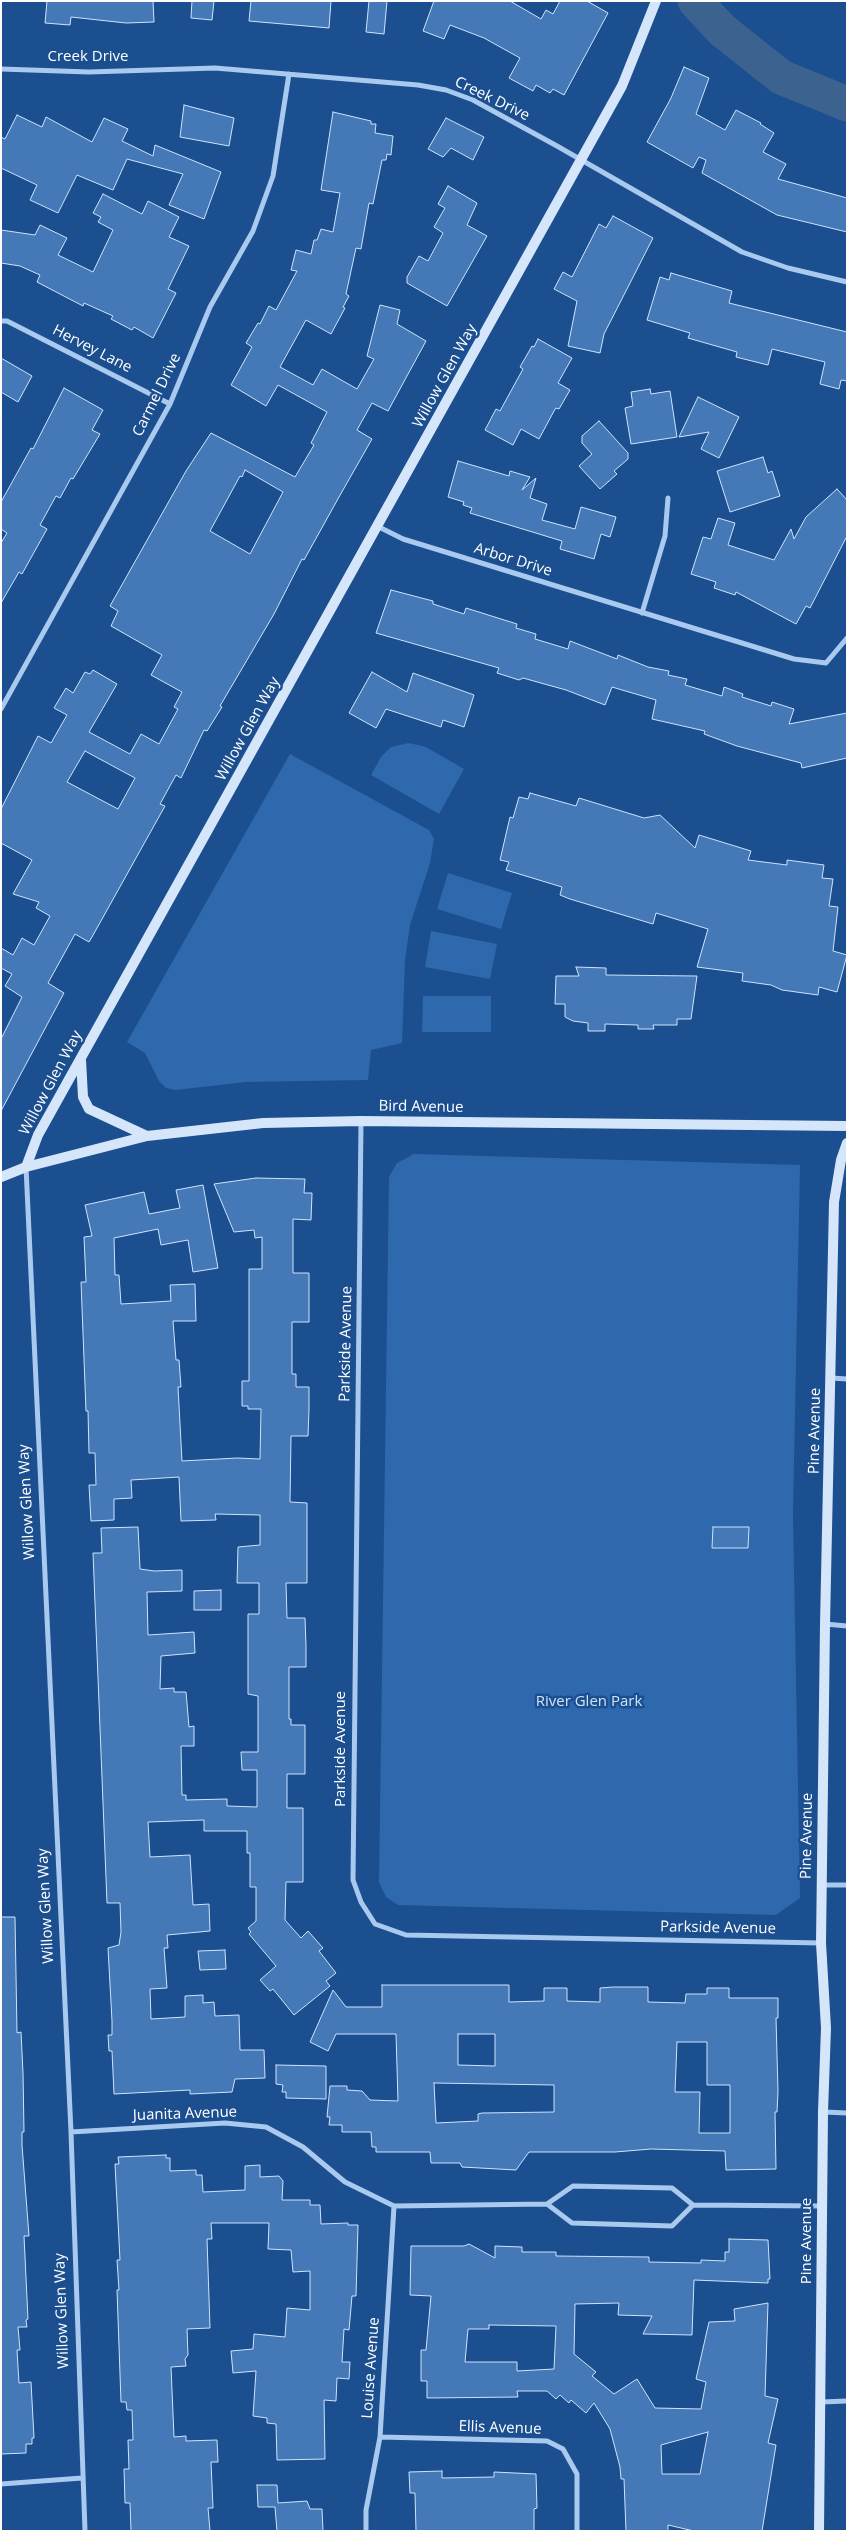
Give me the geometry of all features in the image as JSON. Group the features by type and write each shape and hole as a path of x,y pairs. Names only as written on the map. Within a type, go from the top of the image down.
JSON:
{"street":[{"name":"Willow Glen Way","path":"84,2531 71,2132 26,1167 38,1135 582,161 622,86 656,1"},
{"name":"Creek Drive","path":"1,68 89,72 215,68 418,84 446,90 472,100 742,252 788,268 847,282"},
{"name":"Carmel Drive","path":"1,709 170,404 210,307 253,231 273,176 290,74"},
{"name":"Hervey Lane","path":"1,321 7,321 170,404"},
{"path":"642,613 665,536 668,498"},
{"name":"Arbor Drive","path":"378,527 403,539 794,659 826,663 847,638"},
{"path":"81,1058 83,1097 89,1109 147,1136"},
{"name":"Bird Avenue","path":"1,1177 26,1167 147,1136 263,1123 361,1121 847,1126"},
{"name":"Parkside Avenue","path":"361,1121 353,1871 353,1880 361,1902 375,1924 406,1935 821,1943"},
{"name":"Pine Avenue","path":"819,2531 823,2112 826,2028 821,1943 824,1624 834,1202 841,1160 847,1143"},
{"path":"831,1378 847,1379"},
{"path":"824,1624 847,1626"},
{"path":"822,1885 847,1885"},
{"path":"823,2112 847,2113"},
{"name":"Juanita Avenue","path":"71,2132 225,2123 266,2127 303,2148 345,2182 394,2206 546,2204"},
{"path":"694,2206 672,2226 572,2223 546,2204 573,2186 672,2188 694,2206 823,2206"},
{"name":"Louise Avenue","path":"366,2531 366,2510 380,2437 394,2206"},
{"path":"821,2402 847,2401"},
{"name":"Ellis Avenue","path":"380,2437 547,2441 563,2450 577,2474 577,2531"},
{"path":"1,2484 82,2478"}],"green space":[{"path":"409,743 426,747 464,769 439,814 371,775 381,757 391,747"},
{"path":"290,754 429,830 434,839 430,863 410,925 405,960 402,1043 371,1050 368,1080 246,1082 175,1090 166,1088 159,1081 145,1053 127,1042"},
{"path":"448,873 512,893 501,929 437,909"},
{"path":"431,931 497,944 490,979 425,967"},
{"path":"423,996 491,996 491,1032 422,1032"},
{"name":"River Glen Park","path":"414,1154 800,1165 793,1513 800,1898 776,1915 398,1905 386,1897 379,1882 389,1177 397,1163"}],"building":[{"path":"47,1 153,1 154,22 126,23 71,17 70,25 45,23"},
{"path":"192,1 214,1 212,20 191,18"},
{"path":"251,1 331,1 329,28 249,21"},
{"path":"369,1 387,1 384,34 366,32"},
{"path":"434,1 510,1 541,19 546,10 553,14 560,1 587,1 608,13 564,95 553,89 550,93 536,85 533,91 509,78 520,58 484,38 450,25 444,39 423,31"},
{"path":"684,67 709,78 696,114 725,130 736,110 761,123 774,133 763,152 786,164 778,179 847,198 847,232 777,215 702,173 706,160 699,157 693,168 647,142 671,98"},
{"path":"184,105 234,118 229,146 180,137"},
{"path":"333,112 371,121 371,124 376,124 375,133 393,136 391,155 387,154 386,160 382,160 373,204 369,203 361,249 356,248 346,294 349,296 343,307 345,308 331,334 306,320 280,367 313,385 322,369 357,389 374,359 367,356 380,305 400,310 397,324 426,341 388,411 372,403 357,430 372,439 304,560 302,559 274,614 220,706 222,707 207,731 204,730 181,778 176,775 160,804 165,806 92,937 89,942 75,934 48,983 64,993 1,1111 1,1039 22,997 5,986 12,974 1,968 1,948 13,955 22,938 34,945 50,916 36,908 39,902 13,894 32,860 1,843 1,809 38,736 51,743 67,715 54,708 66,688 73,693 85,672 90,674 93,670 117,684 89,732 130,754 141,734 159,744 178,709 174,707 182,692 151,675 162,655 111,626 118,611 110,606 186,471 211,433 295,477 314,445 311,443 327,412 278,385 266,406 231,385 252,347 246,343 258,323 260,324 269,306 276,310 297,271 291,270 296,250 311,254 314,240 317,240 321,229 333,232 340,193 321,190","holes":["245,470 283,492 250,554 210,531","85,751 135,778 118,809 67,782"]},
{"path":"17,115 42,127 46,117 92,142 104,118 128,129 122,141 153,156 155,145 221,172 204,219 169,205 183,174 127,159 113,190 77,175 58,213 30,200 37,185 1,168 1,137 5,139"},
{"path":"446,118 484,137 473,160 451,148 443,157 428,149"},
{"path":"448,186 477,203 467,225 487,236 447,306 407,283 407,277 419,256 428,261 443,233 434,227 445,208 438,204"},
{"path":"103,194 142,214 148,201 179,217 169,237 189,246 168,289 176,293 153,338 134,327 132,330 111,319 113,316 84,303 83,306 37,282 40,275 20,266 1,263 1,230 35,235 40,225 67,238 58,255 93,272 113,230 98,222 101,217 93,213"},
{"path":"613,216 653,238 604,334 600,353 568,346 577,301 554,289 563,272 572,277 599,224 606,228"},
{"path":"671,273 732,291 729,303 847,332 847,381 841,380 839,389 820,384 825,362 772,349 768,365 736,357 737,352 688,338 690,333 647,320 660,277 669,280"},
{"path":"538,339 572,358 558,383 570,390 559,409 556,408 554,411 539,439 521,429 513,445 485,430 496,409 500,411 523,369 520,367"},
{"path":"1,358 32,376 18,402 1,392"},
{"path":"64,388 103,410 92,430 100,434 60,498 56,496 40,525 47,529 22,574 19,572 1,603 1,543 7,533 1,529 1,502 31,448 33,449"},
{"path":"650,389 651,394 670,391 677,437 631,444 625,408 633,406 631,392"},
{"path":"698,397 739,417 719,458 701,449 709,432 679,437"},
{"path":"599,421 628,453 628,459 614,471 617,474 600,489 579,466 592,454 582,443 582,436"},
{"path":"763,457 768,473 772,471 780,496 730,512 717,471"},
{"path":"458,461 509,476 510,471 530,477 522,490 536,478 530,498 547,504 542,520 575,529 581,507 616,517 610,537 601,534 594,559 560,549 562,541 470,513 472,508 463,505 464,502 448,497"},
{"path":"837,489 847,500 847,536 810,608 806,606 796,624 736,592 735,595 714,588 716,582 691,574 703,537 711,539 718,518 735,523 728,545 774,560 791,529 794,539 806,517"},
{"path":"391,590 433,601 433,604 464,614 466,608 517,624 516,628 536,634 535,639 568,649 570,641 617,659 618,655 648,667 669,671 668,675 687,679 685,685 722,696 724,687 743,694 742,697 771,706 772,702 794,709 789,724 847,713 847,758 802,768 801,763 737,746 704,734 705,731 652,719 656,700 612,687 605,705 566,690 523,678 519,680 497,673 499,668 376,633"},
{"path":"372,672 407,692 413,673 474,695 464,727 443,720 441,727 386,709 376,728 349,713"},
{"path":"530,793 576,806 579,798 644,818 660,815 695,848 699,835 751,851 748,860 787,865 787,860 824,865 822,878 833,879 829,906 838,907 833,951 847,955 837,992 819,987 818,995 782,990 771,985 742,981 743,973 697,967 708,929 656,913 653,924 570,899 560,895 562,887 506,870 509,862 500,860 510,817 513,818 519,797 528,799"},
{"path":"576,967 606,968 606,975 697,976 691,1019 677,1019 677,1025 653,1025 654,1029 638,1029 638,1025 605,1024 605,1031 588,1031 588,1023 573,1021 565,1017 565,1004 555,1004 556,976 579,976"},
{"path":"256,1178 305,1179 304,1193 312,1193 311,1220 293,1219 293,1273 309,1273 309,1322 292,1322 292,1374 296,1374 296,1387 309,1387 309,1409 308,1436 291,1436 290,1502 307,1503 307,1583 286,1583 287,1618 305,1618 306,1667 289,1667 289,1719 291,1719 291,1725 305,1725 305,1774 287,1774 287,1808 303,1808 303,1882 286,1882 285,1920 301,1938 308,1931 323,1948 319,1951 336,1973 326,1981 330,1986 294,2015 273,1989 270,1991 260,1980 276,1966 249,1934 251,1932 248,1928 256,1921 256,1887 250,1887 250,1853 247,1853 247,1831 204,1831 204,1820 148,1822 150,1857 190,1855 193,1905 209,1904 210,1931 167,1935 168,1948 164,1948 167,1988 150,1989 151,2019 185,2017 185,1996 203,1995 203,2003 214,2002 215,2016 239,2015 240,2050 264,2050 265,2078 235,2079 232,2092 190,2094 190,2090 114,2094 112,2051 109,2051 108,2035 112,2035 112,2021 108,1948 119,1945 121,1932 120,1903 107,1903 93,1553 102,1553 101,1528 138,1527 140,1569 154,1571 182,1570 182,1591 147,1592 148,1635 194,1632 195,1653 161,1656 160,1689 174,1688 174,1692 186,1692 189,1727 194,1726 194,1746 181,1746 182,1795 186,1795 186,1800 227,1799 227,1806 257,1807 257,1770 242,1770 241,1752 258,1752 258,1696 248,1694 248,1614 259,1614 259,1583 237,1583 238,1547 260,1545 260,1515 215,1514 216,1520 181,1521 179,1477 131,1480 132,1498 114,1499 114,1520 91,1521 89,1485 96,1485 95,1453 89,1453 81,1282 86,1282 84,1237 92,1236 85,1205 144,1192 149,1214 180,1208 176,1190 203,1185 218,1268 193,1272 188,1240 161,1245 158,1229 114,1238 115,1275 119,1275 121,1304 171,1301 170,1285 195,1284 196,1321 173,1321 176,1360 179,1360 181,1387 178,1387 182,1461 237,1458 260,1459 261,1409 248,1409 248,1406 242,1406 242,1381 249,1381 249,1269 262,1269 262,1237 255,1238 254,1230 234,1232 214,1184"},
{"path":"713,1527 749,1527 748,1548 712,1548"},
{"path":"221,1590 221,1610 194,1610 194,1591"},
{"path":"1,1917 15,1917 17,2033 21,2032 24,2132 22,2132 22,2145 29,2236 24,2236 28,2319 26,2320 27,2327 18,2327 20,2350 17,2350 19,2383 31,2382 34,2438 32,2438 32,2444 26,2444 26,2453 1,2454"},
{"path":"225,1950 226,1969 200,1970 198,1951"},
{"path":"382,1985 509,1985 509,2002 544,2001 544,1988 567,1988 567,2001 600,2002 600,1988 613,1987 648,1987 648,2002 685,2003 686,1994 707,1994 707,1988 729,1988 729,1998 778,1998 778,2018 776,2018 778,2091 777,2112 775,2112 776,2169 726,2170 725,2151 651,2149 615,2152 529,2152 516,2170 462,2167 460,2163 431,2163 430,2152 376,2152 376,2147 372,2147 371,2132 342,2132 342,2125 329,2125 330,2117 327,2117 330,2086 347,2086 347,2090 362,2091 370,2100 398,2101 396,2034 336,2034 328,2051 310,2042 333,1990 346,2007 382,2007","holes":["458,2034 495,2034 495,2066 458,2065","677,2042 707,2042 707,2085 730,2085 730,2133 699,2133 700,2092 675,2092","434,2083 554,2085 554,2112 482,2113 478,2114 478,2121 436,2123"]},
{"path":"276,2065 326,2066 326,2099 286,2098 286,2092 282,2092 283,2085 276,2084"},
{"path":"166,2155 166,2158 170,2158 170,2171 196,2170 196,2175 202,2175 203,2192 245,2190 245,2166 260,2165 260,2177 279,2176 283,2181 282,2200 310,2200 310,2205 320,2205 321,2224 348,2223 348,2225 358,2225 356,2296 352,2296 349,2330 344,2329 342,2362 350,2362 349,2379 337,2378 336,2401 324,2400 325,2459 277,2460 276,2424 267,2423 267,2418 253,2416 256,2371 233,2373 231,2351 253,2349 254,2334 285,2337 287,2308 310,2310 310,2271 293,2272 291,2250 268,2249 269,2223 211,2223 212,2239 207,2239 210,2328 187,2329 188,2355 185,2359 186,2366 171,2367 174,2437 186,2436 186,2441 217,2440 218,2462 211,2462 213,2508 208,2508 210,2531 131,2531 130,2503 125,2503 124,2469 129,2469 128,2440 133,2440 132,2410 127,2410 126,2402 121,2402 117,2290 119,2290 117,2260 120,2260 115,2164 119,2164 118,2157"},
{"path":"729,2239 768,2240 770,2279 768,2279 768,2283 694,2280 692,2335 643,2334 652,2316 618,2315 619,2303 575,2304 574,2354 596,2372 592,2376 614,2394 637,2379 655,2408 701,2409 706,2382 696,2379 709,2322 735,2321 734,2309 768,2303 765,2396 778,2399 768,2443 776,2445 762,2531 694,2531 668,2525 668,2531 626,2531 624,2479 621,2479 620,2467 610,2429 594,2403 586,2413 571,2400 569,2403 560,2395 556,2399 547,2391 517,2391 518,2397 427,2398 427,2381 421,2381 421,2350 426,2350 431,2296 410,2295 411,2246 464,2246 469,2244 495,2258 495,2246 522,2247 522,2252 556,2252 556,2256 649,2257 649,2262 701,2263 701,2260 725,2261 725,2252 729,2252","holes":["489,2325 556,2326 554,2369 517,2371 517,2362 465,2362 468,2329 489,2329","708,2432 700,2474 662,2474 661,2445"]},
{"path":"442,2471 442,2478 494,2477 494,2472 536,2474 537,2508 534,2509 534,2531 416,2531 415,2493 410,2493 409,2472"},
{"path":"257,2485 277,2485 278,2503 307,2501 310,2509 322,2509 323,2531 277,2531 275,2507 258,2507"}],"waterway":[{"path":"695,1 722,30 781,77 847,104"}]}
